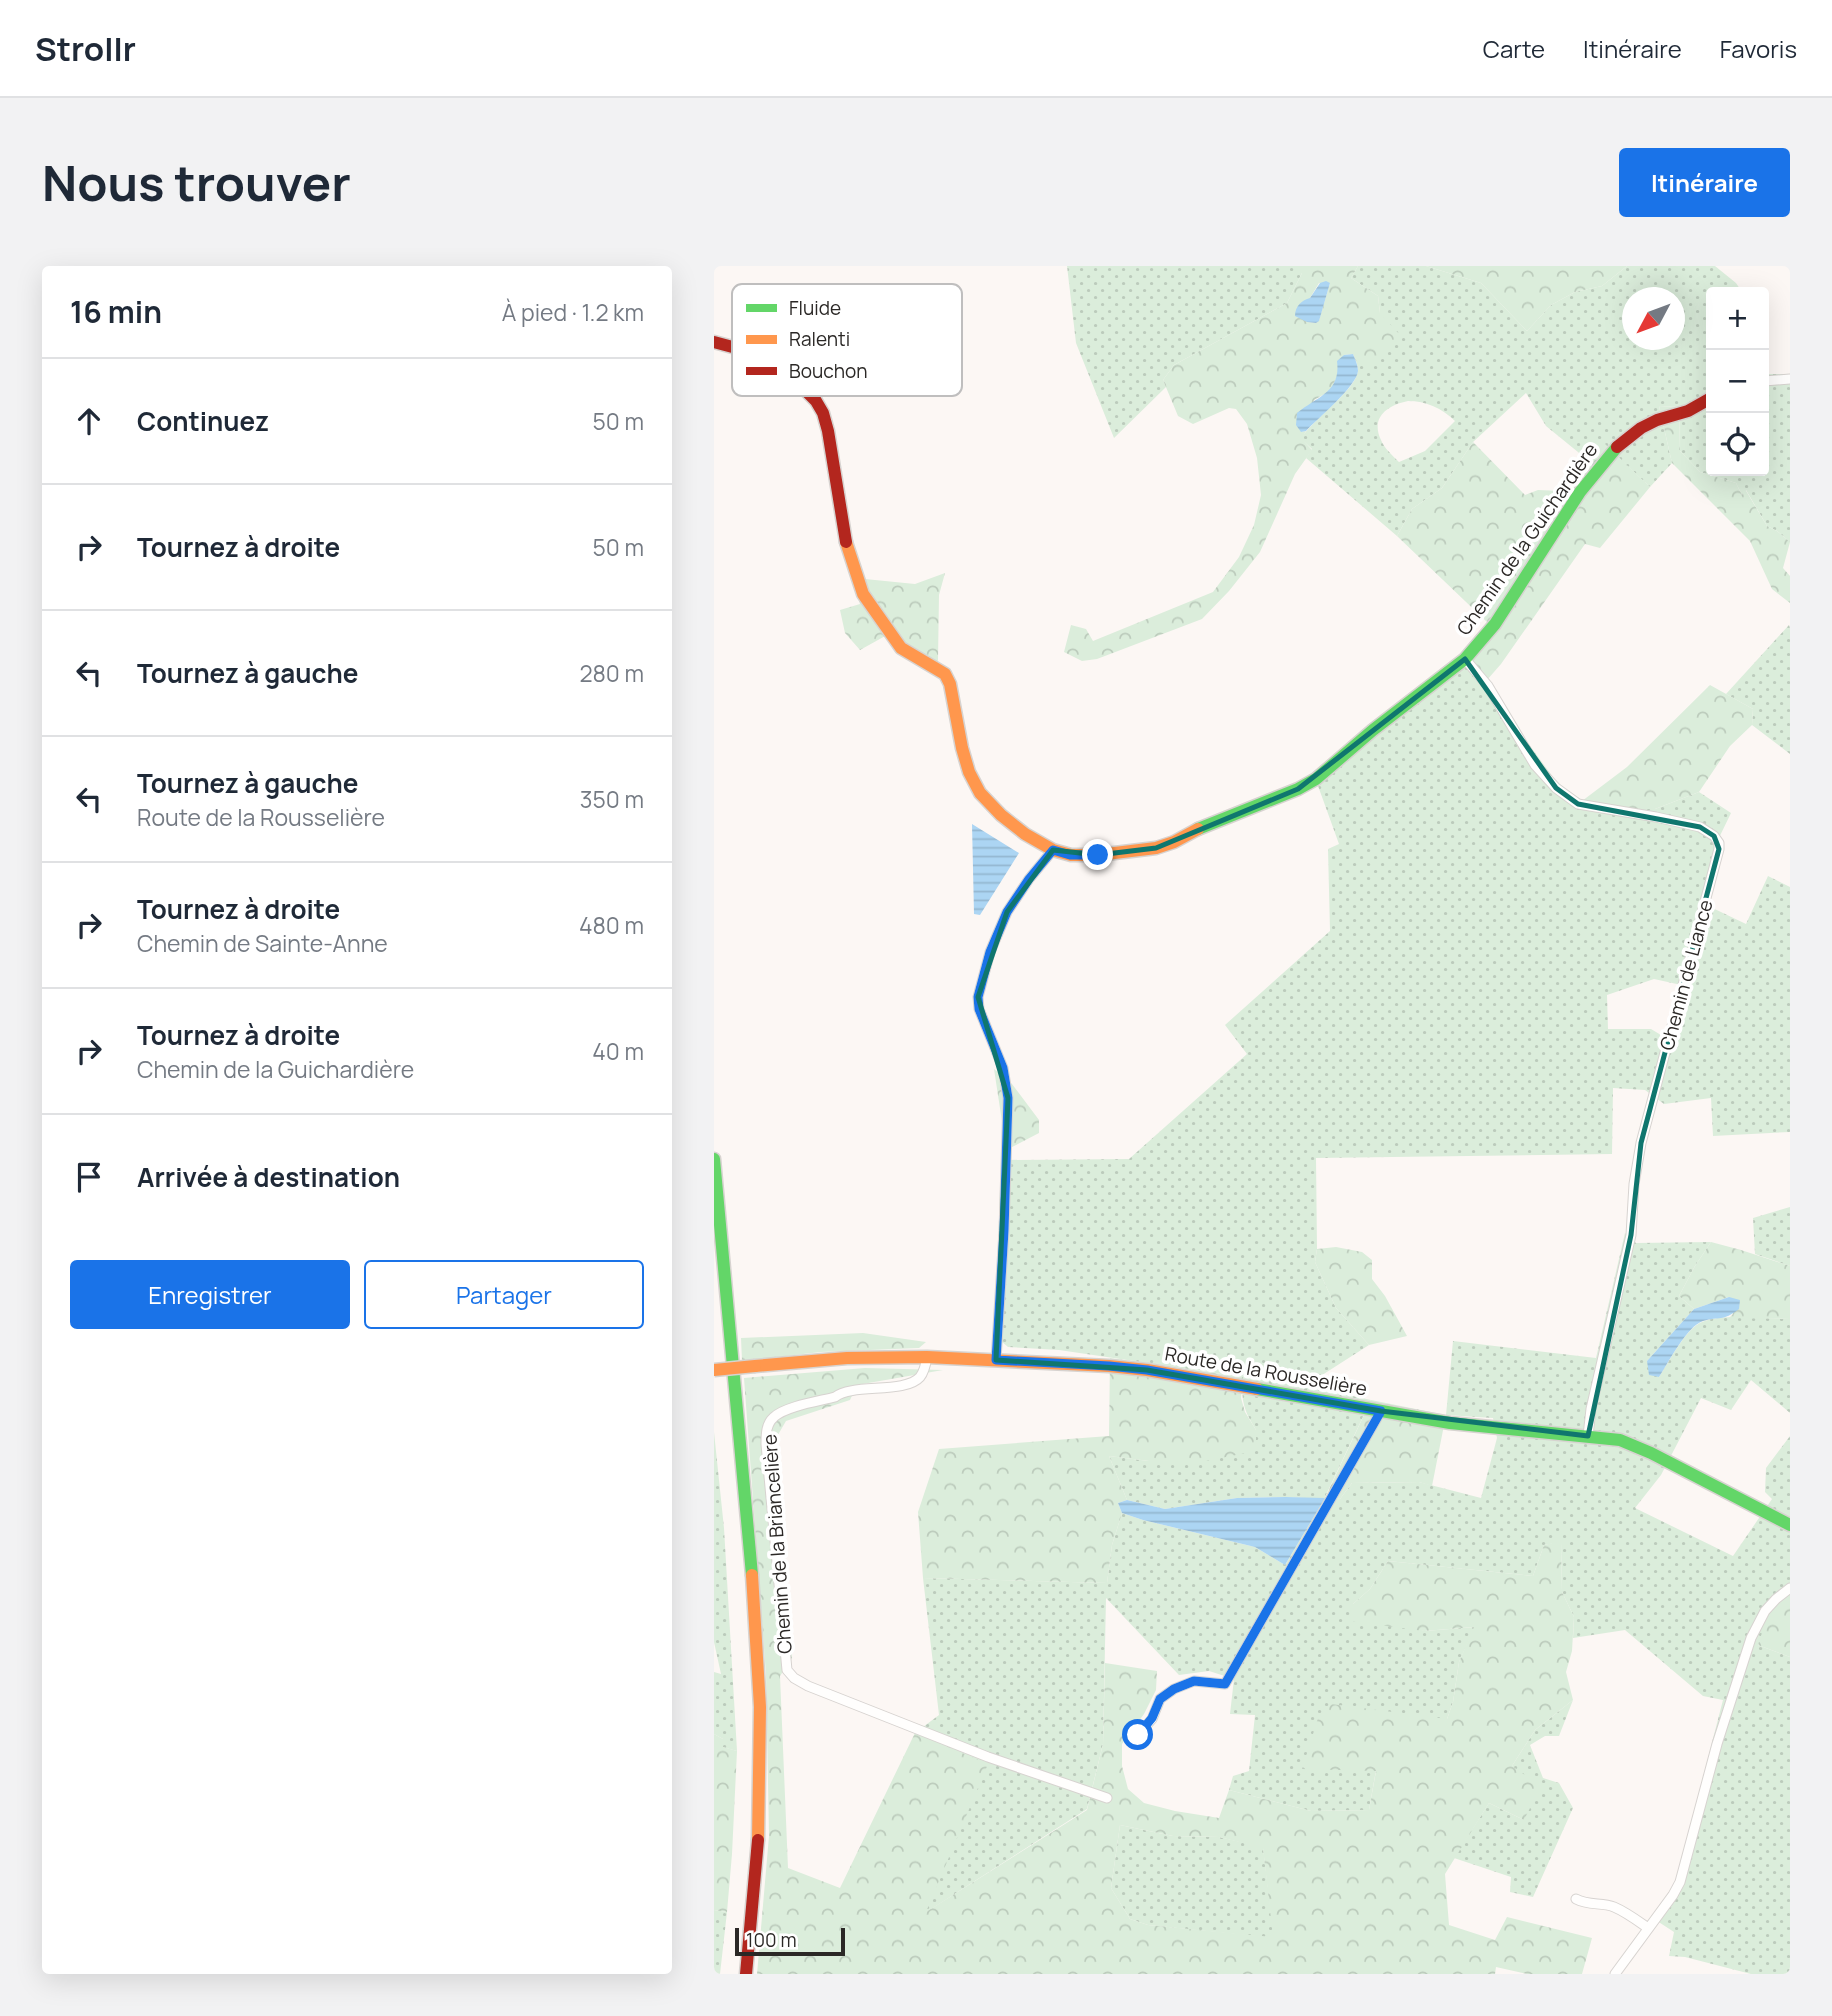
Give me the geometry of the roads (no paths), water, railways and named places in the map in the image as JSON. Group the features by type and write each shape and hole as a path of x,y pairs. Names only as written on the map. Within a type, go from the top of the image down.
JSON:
{"main road":[{"name":"Chemin de la Guichardière","path":"714,342 732,346"},
{"name":"Chemin de la Guichardière","path":"813,396 827,424 844,537 863,594 901,648 945,674 950,684 968,772 980,793 1001,815 1025,834 1053,850 1070,855 1098,855 1156,848 1316,779 1373,730 1465,659 1495,624 1580,492 1613,450 1657,419 1688,411 1706,401"},
{"path":"714,1159 755,1611 760,1707 758,1845 746,1974"},
{"path":"714,1276 743,1595 749,1706 748,1831 735,1974"},
{"name":"Route de la Rousselière","path":"714,1370 847,1359 927,1357 1147,1370 1450,1423 1620,1440 1640,1447 1790,1525"}],"street":[{"path":"1769,381 1790,379"},
{"name":"Chemin de Liance","path":"1465,659 1488,686 1535,765 1556,788 1578,804 1700,827 1714,836 1719,843 1641,1143 1634,1184 1631,1235 1591,1409 1588,1436"},
{"path":"996,1360 1008,1098 1003,1068 979,1009 978,997 990,952 1007,912 1053,850"},
{"name":"Chemin de la Briancelière","path":"927,1357 922,1376 914,1381 885,1388 842,1392 835,1397 787,1410 774,1417 768,1426 766,1444 787,1670 794,1678 808,1686 988,1757 1107,1798"},
{"path":"1138,1735 1152,1718 1160,1699 1174,1689 1194,1681 1225,1684 1381,1411"},
{"path":"1615,1974 1681,1882 1717,1744 1751,1638 1765,1611 1790,1588"},
{"path":"1576,1899 1585,1904 1617,1908 1648,1928"}],"water":[{"path":"1320,283 1330,283 1319,321 1307,322 1295,316 1300,304 1310,298"},
{"path":"1353,354 1358,371 1351,385 1306,431 1301,432 1296,425 1297,413 1332,387 1337,361 1344,355"},
{"path":"972,824 1019,853 980,915 974,914"},
{"path":"1729,1297 1740,1300 1739,1309 1725,1317 1703,1321 1690,1330 1659,1377 1649,1375 1647,1361 1694,1309"},
{"path":"1237,1498 1325,1498 1285,1565 1255,1547 1122,1513 1118,1503 1127,1500 1165,1509"}]}
